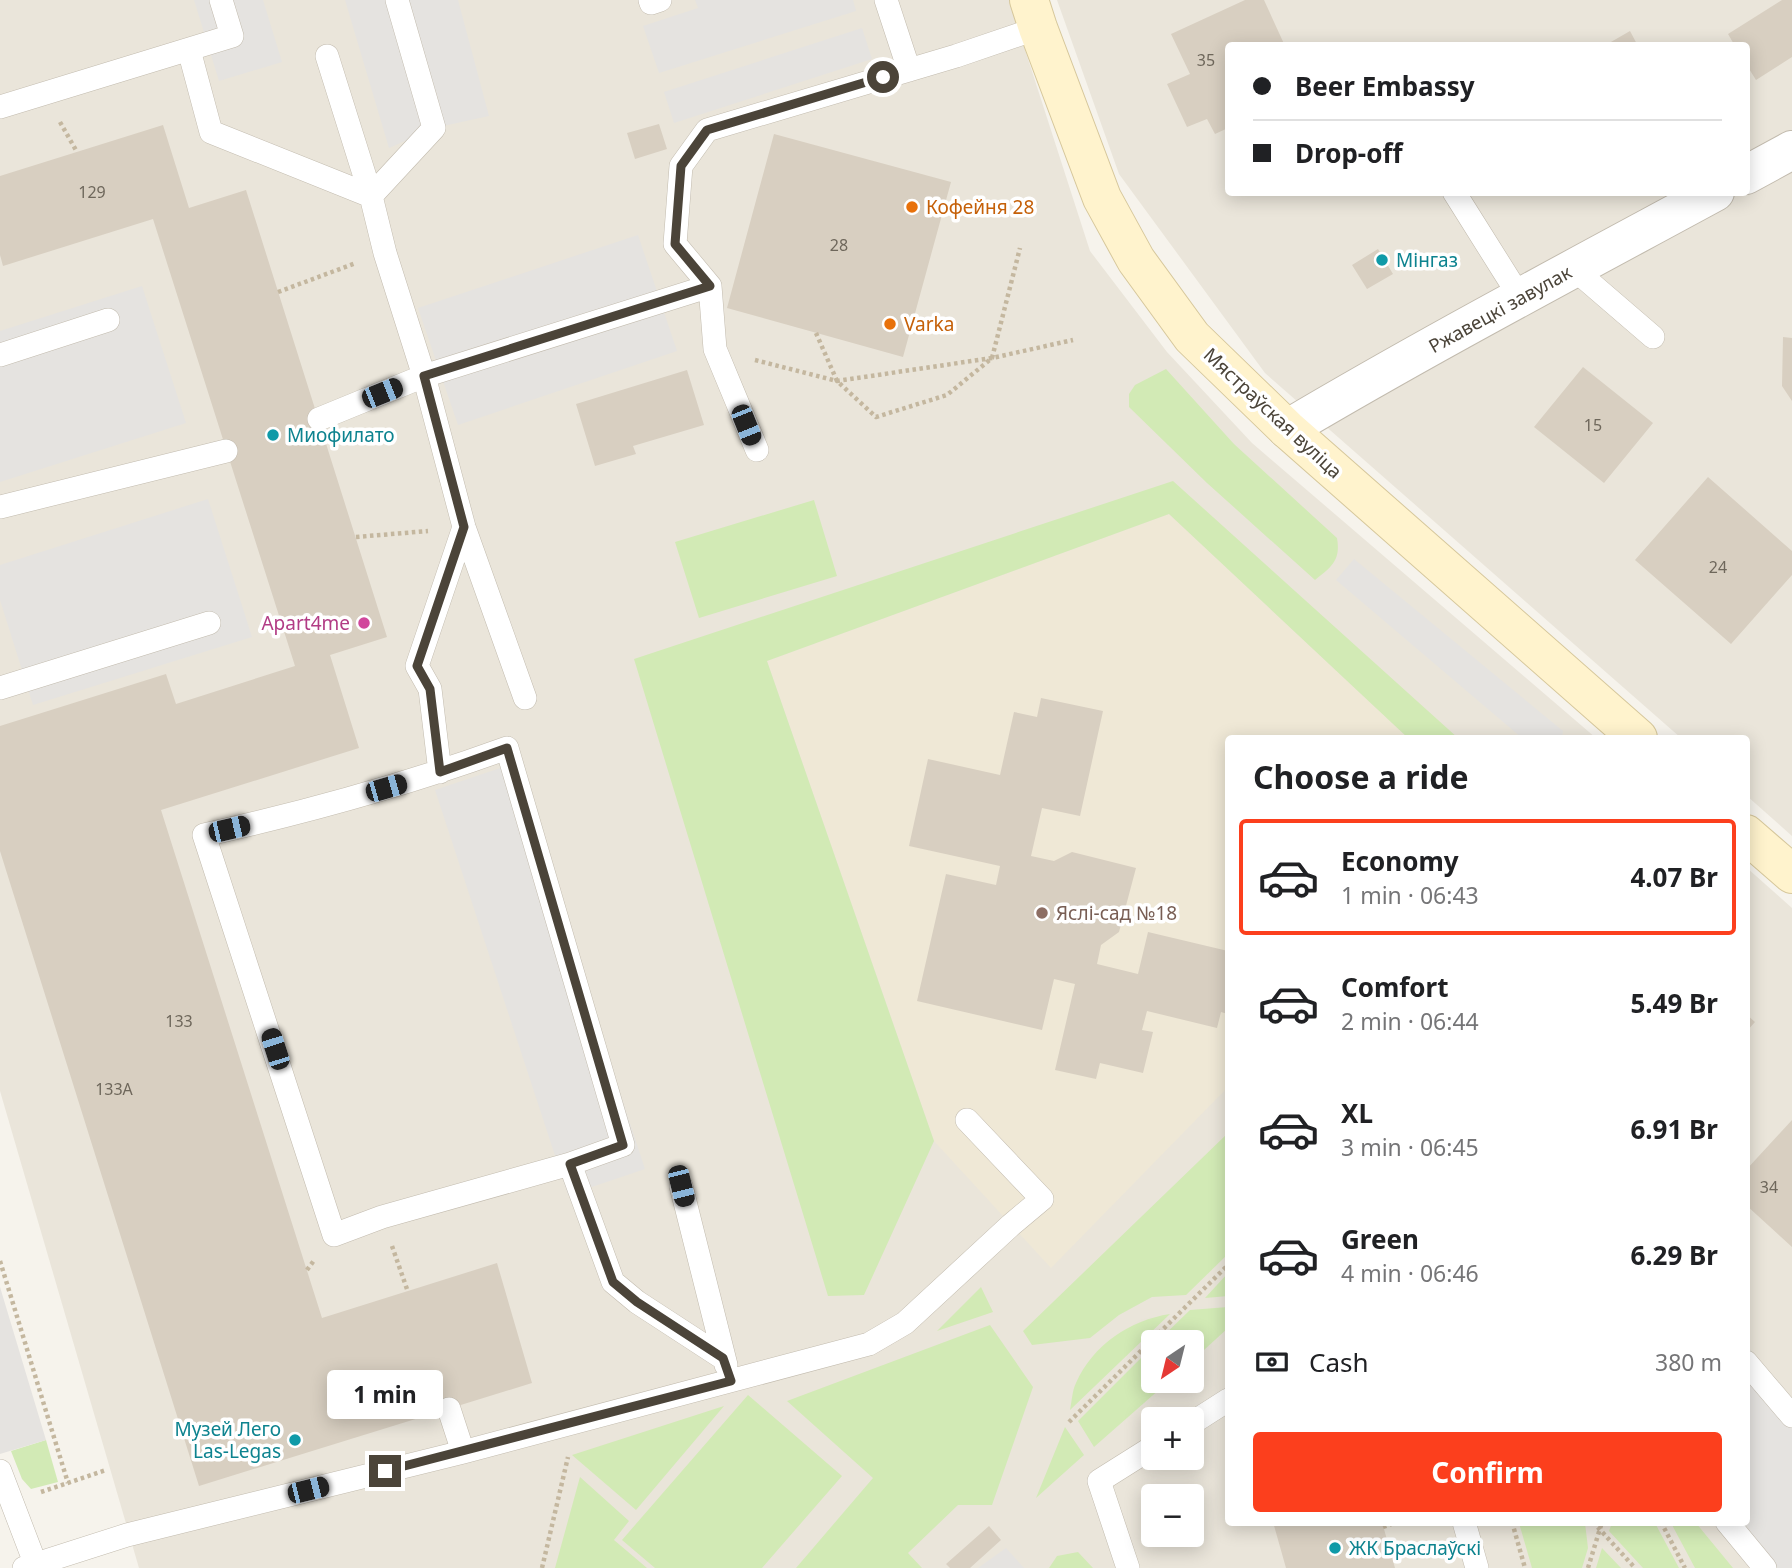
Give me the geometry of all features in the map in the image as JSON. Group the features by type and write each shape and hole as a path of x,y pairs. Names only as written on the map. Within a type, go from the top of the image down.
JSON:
{"street":[{"name":"Мястраўская вуліца","path":"1034,14 1102,198 1136,260 1192,337 1287,429 1635,735"},
{"path":"1750,173 1792,150"},
{"name":"Ржавецкі завулак","path":"1287,429 1520,297 1707,196"},
{"path":"1750,837 1792,874"}],"lane":[{"path":"0,107 232,36 220,0"},
{"path":"371,196 434,128 397,0"},
{"path":"650,0 651,3 660,0"},
{"path":"886,0 909,70"},
{"path":"757,450 715,349 710,286 675,244 681,166 707,130 956,56 1034,14"},
{"path":"189,50 211,132 371,196"},
{"path":"327,56 424,376 464,527 525,698"},
{"path":"1457,196 1520,297"},
{"path":"1574,269 1653,337"},
{"path":"319,419 424,376 710,286"},
{"path":"0,355 108,320"},
{"path":"0,507 226,451"},
{"path":"440,772 430,689 417,666 464,527"},
{"path":"0,688 209,623"},
{"path":"507,748 623,1145 570,1164 382,1217 334,1235 204,835 280,818 440,772 507,748"},
{"path":"0,1471 32,1567 127,1535 463,1452 869,1343 905,1323 1042,1199 967,1120"},
{"path":"570,1164 613,1282 637,1302 723,1358"},
{"path":"681,1186 731,1381"},
{"path":"1750,1367 1792,1416"},
{"path":"1204,1415 1225,1402"},
{"path":"449,1409 463,1452"},
{"path":"1128,1568 1099,1481 1141,1455"},
{"path":"1465,1526 1477,1568"},
{"path":"1730,1526 1765,1568"}],"path":[{"path":"816,333 837,381 877,417 947,395 992,358 1020,248"},
{"path":"278,292 385,253"},
{"path":"715,349 837,381 992,358 1073,340"},
{"path":"356,537 464,527"},
{"path":"382,1217 408,1292"},
{"path":"0,1261 68,1483"},
{"path":"1069,1422 1225,1268"},
{"path":"542,1568 569,1454"},
{"path":"11,1501 106,1470"},
{"path":"1513,1526 1525,1568"},
{"path":"1596,1526 1635,1568"},
{"path":"1588,1568 1601,1526"},
{"path":"1663,1526 1685,1568"}],"shaded area":[{"path":"0,0 1009,0 1090,251 1167,352 1252,443 1593,735 1225,735 1225,1526 1750,1526 1750,871 1792,908 1792,1568 139,1568 0,1091"},
{"path":"194,0 263,0 282,62 219,81"},
{"path":"345,0 458,0 489,116 434,128 389,148"},
{"path":"695,0 853,0 856,11 659,73 643,26 698,8"},
{"path":"1057,0 1792,0 1792,836 1750,799 1750,735 1678,735 1265,373 1119,174"},
{"path":"862,28 872,59 674,123 664,92"},
{"path":"638,235 677,351 458,425 418,308"},
{"path":"142,286 186,423 0,482 0,331"},
{"path":"208,499 252,637 33,705 0,600 0,565"},
{"name":"Яслі-сад №18","path":"1169,514 1405,735 1225,735 1225,1090 1051,1268 934,1141 767,661"},
{"path":"1354,559 1563,731 1562,735 1518,735 1336,580"},
{"path":"512,764 645,1169 568,1195 435,790"},
{"path":"0,1287 46,1440 0,1454"},
{"path":"1750,1350 1792,1401 1792,1568 1754,1568 1719,1526 1750,1526"},
{"path":"1006,1548 1024,1568 978,1568"}],"green space":[{"path":"1166,369 1234,444 1337,538 1336,558 1315,580 1207,483 1129,407 1129,394 1135,385"},
{"path":"1173,481 1455,735 1405,735 1169,514 767,661 934,1141 864,1295 828,1296 634,659"},
{"path":"814,500 837,576 699,618 675,542"},
{"path":"1225,1136 1225,1257 1186,1295 1152,1297 1119,1315 1090,1338 1032,1345 1023,1331"},
{"path":"1225,1276 1225,1296 1205,1298"},
{"path":"981,1287 993,1312 937,1331"},
{"path":"1225,1307 1225,1331 1204,1350 1204,1330 1169,1330 1190,1310"},
{"path":"1170,1314 1153,1330 1141,1330 1141,1342 1070,1410 1076,1383 1092,1357 1114,1336 1155,1317"},
{"path":"990,1325 1033,1387 992,1505 958,1505 908,1553 922,1568 796,1568 873,1478 787,1401"},
{"path":"1141,1358 1141,1393 1155,1393 1094,1447 1078,1421"},
{"path":"748,1395 842,1476 762,1568 655,1568 622,1540"},
{"path":"724,1406 636,1510 572,1455"},
{"path":"1065,1427 1084,1455 1036,1498"},
{"path":"46,1440 58,1482 31,1489 22,1479 11,1451"},
{"path":"580,1477 629,1521 614,1540 647,1568 555,1568"},
{"path":"1520,1526 1585,1526 1588,1548 1582,1568 1532,1568"},
{"path":"1611,1526 1657,1526 1679,1568 1643,1568 1609,1531"},
{"path":"1673,1526 1698,1526 1733,1568 1695,1568"},
{"path":"1602,1548 1621,1568 1596,1568"},
{"path":"1078,1552 1093,1568 1049,1568 1057,1556"}],"building":[{"path":"1245,0 1264,0 1283,42 1225,42 1225,129 1215,134 1207,119 1187,127 1167,84 1190,74 1171,34"},
{"path":"1782,0 1792,0 1792,57 1756,80 1750,70 1750,42 1733,42 1728,34"},
{"path":"1630,31 1636,42 1611,42"},
{"path":"659,124 667,149 635,159 627,133"},
{"path":"163,125 189,208 246,190 387,637 330,655 359,748 161,810 322,1318 497,1263 532,1383 199,1486 0,851 0,726 166,674 176,704 295,666 153,219 3,266 0,255 0,176"},
{"path":"774,134 951,182 903,357 727,308"},
{"path":"1378,249 1393,274 1367,289 1352,265"},
{"path":"1783,337 1792,338 1792,401 1782,386"},
{"path":"1583,367 1653,423 1604,483 1534,427"},
{"path":"687,370 704,425 633,446 636,454 595,466 576,404"},
{"path":"1708,477 1792,551 1792,575 1731,644 1635,560"},
{"path":"1041,698 1103,711 1080,816 1042,808 1031,856 1054,861 1072,852 1136,868 1119,932 1101,945 1097,964 1138,974 1148,932 1225,950 1225,1013 1221,1012 1217,1028 1147,1011 1142,1030 1153,1032 1143,1073 1100,1063 1096,1079 1055,1070 1075,984 1054,979 1042,1030 917,1001 946,874 996,885 1000,866 909,846 928,759 1000,775 1014,712 1037,717"},
{"path":"1792,1120 1792,1247 1750,1209 1750,1166"},
{"path":"989,1526 1001,1540 970,1568 950,1568 946,1564"},
{"name":"ЖК Браслаўскі","path":"1274,1526 1383,1526 1395,1568 1286,1568"}],"place":[{"name":"Кофейня 28","path":"912,207"},
{"name":"Мінгаз","path":"1382,260"},
{"name":"Varka","path":"890,324"},
{"name":"Миофилато","path":"273,435"},
{"name":"Apart4me","path":"364,623"},
{"name":"Яслі-сад №18","path":"1042,913"},
{"name":"Музей Лего Las-Legas","path":"295,1440"},
{"name":"ЖК Браслаўскі","path":"1335,1548"}],"route":[{"path":"385,1471 731,1381 723,1358 637,1302 613,1282 570,1164 623,1145 507,748 440,772 430,689 417,666 464,527 424,376 710,286 675,244 681,166 707,130 883,77"}]}
